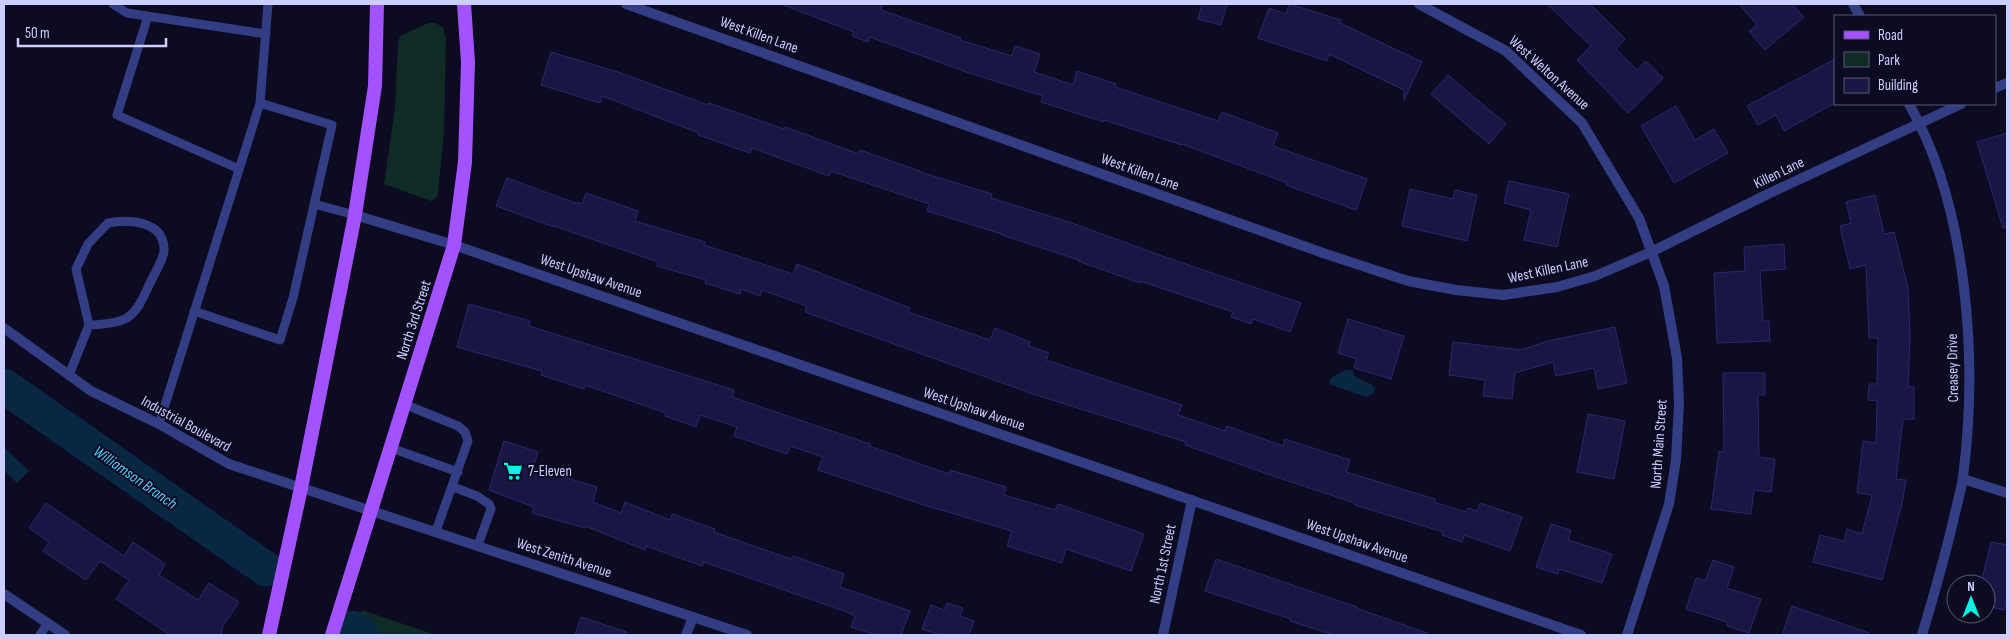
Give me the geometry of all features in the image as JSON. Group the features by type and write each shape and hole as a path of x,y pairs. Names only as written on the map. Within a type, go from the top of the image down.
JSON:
{"main road":[{"path":"269,635 301,488 355,215 375,86 377,4"},
{"name":"North 3rd Street","path":"332,635 454,245 465,162 468,62 464,4"}],"street":[{"name":"West Killen Lane","path":"626,4 1323,253 1408,281 1456,290 1503,295 1557,287 1596,276 1651,252"},
{"name":"West Welton Avenue","path":"1419,4 1506,51 1582,123 1639,218 1651,252"},
{"path":"1853,4 1859,15"},
{"name":"Creasey Drive","path":"1910,105 1920,122 1942,184 1960,255 1967,314 1969,399 1963,479 1944,562 1922,635"},
{"name":"Killen Lane","path":"1651,252 1770,193 1959,105"},
{"name":"West Upshaw Avenue","path":"355,215 454,245 1582,635"},
{"name":"North Main Street","path":"1627,635 1669,504 1676,460 1679,403 1677,358 1664,286 1651,252"},
{"name":"Industrial Boulevard","path":"4,328 92,391 159,424 229,464 372,510"},
{"path":"1963,479 2007,493"},
{"name":"North 1st Street","path":"1163,635 1192,500"},
{"name":"West Zenith Avenue","path":"372,510 747,635"},
{"path":"4,594 65,635"},
{"path":"686,635 693,616"}],"lane":[{"path":"113,4 127,13 266,34"},
{"path":"159,424 260,103 268,4"},
{"path":"148,16 117,115 239,169"},
{"path":"194,311 280,340 293,298 332,125 260,103"},
{"path":"314,204 355,215"},
{"path":"70,375 89,325 76,269 88,244 108,223 121,220 146,224 156,230 162,240 164,253 139,305 126,319 89,325"},
{"path":"404,404 458,426 465,432 468,441 436,531"},
{"path":"391,448 458,472"},
{"path":"453,487 477,496 489,504 491,509 478,545"},
{"path":"40,635 48,623"}],"green space":[{"path":"428,23 435,23 443,27 446,39 444,132 438,193 436,198 431,201 384,184 395,108 398,43 400,36"},
{"path":"362,610 436,635 356,635"}],"water":[{"path":"1345,370 1353,370 1355,377 1371,384 1375,388 1373,394 1366,397 1329,384 1331,378"},
{"path":"5,448 29,471 17,483 4,470"}],"building":[{"path":"784,4 883,4 881,10 961,38 960,40 1012,56 1015,46 1040,54 1034,72 1073,85 1077,71 1116,84 1115,87 1218,121 1222,112 1278,133 1273,146 1367,179 1356,210 1182,144 1041,102 1043,96 969,73 870,37 868,42 852,36 854,32"},
{"path":"1202,4 1227,4 1221,25 1198,19"},
{"path":"1289,4 1341,20 1340,23 1422,62 1404,100 1404,90 1329,54 1327,61 1258,38 1269,8 1286,14"},
{"path":"1547,4 1590,4 1625,39 1616,49 1637,70 1646,61 1663,78 1628,113 1577,60 1591,46"},
{"path":"1739,4 1792,4 1804,17 1765,50 1749,31 1757,25"},
{"path":"551,52 621,73 708,105 709,103 784,129 785,127 859,154 860,150 920,172 992,194 991,198 1072,223 1301,303 1290,332 1253,319 1251,324 1231,317 1233,312 1140,281 1140,283 1002,234 927,211 929,204 831,171 829,176 752,148 750,153 698,135 699,133 602,96 600,103 541,85"},
{"path":"1834,60 1834,104 1784,131 1776,115 1758,125 1747,106"},
{"path":"1448,75 1506,124 1489,144 1431,94"},
{"path":"1676,106 1695,140 1714,129 1728,153 1674,183 1641,126"},
{"path":"2007,133 2007,228 2003,228 1977,142"},
{"path":"507,178 578,204 579,202 582,204 586,193 638,211 635,221 705,242 704,245 793,274 797,264 910,308 908,312 990,340 995,328 1030,342 1029,346 1049,353 1046,360 1182,405 1178,415 1225,431 1227,426 1283,446 1285,439 1350,460 1346,472 1435,499 1434,502 1466,512 1468,508 1477,511 1480,503 1522,517 1510,551 1464,535 1462,542 1442,535 1443,532 1355,505 1355,503 1185,445 1186,442 1033,394 805,312 807,306 762,290 760,296 741,289 740,294 705,283 706,280 657,266 658,262 496,206"},
{"path":"1509,181 1569,194 1557,247 1524,240 1531,210 1504,203"},
{"path":"1410,189 1453,199 1455,190 1477,195 1467,241 1402,226"},
{"path":"1875,195 1884,234 1894,232 1908,288 1910,337 1908,387 1914,387 1914,419 1903,419 1896,479 1906,480 1903,499 1882,580 1813,562 1820,535 1844,541 1847,529 1862,534 1872,495 1857,493 1863,441 1876,443 1877,401 1868,400 1869,384 1877,384 1878,338 1869,338 1866,265 1850,269 1840,226 1851,223 1846,202"},
{"path":"1784,244 1785,269 1760,271 1763,321 1769,321 1770,341 1717,343 1714,273 1745,271 1744,247"},
{"path":"469,304 530,321 529,326 734,390 732,397 870,444 869,446 949,474 950,470 1006,487 1004,495 1055,510 1058,504 1144,534 1131,571 1066,549 1062,563 1007,546 1012,531 924,505 818,470 823,457 790,446 787,454 734,436 737,427 700,415 696,427 665,416 666,413 585,385 584,389 541,375 542,371 457,347"},
{"path":"1348,319 1404,336 1391,379 1354,368 1357,359 1338,353"},
{"path":"1615,327 1627,383 1598,389 1594,368 1556,376 1553,362 1515,373 1512,399 1483,396 1485,380 1449,375 1453,342 1521,350 1548,341"},
{"path":"1723,373 1765,373 1765,395 1758,395 1759,457 1775,459 1771,492 1754,490 1751,514 1711,509 1719,451 1724,452"},
{"path":"1588,414 1625,421 1614,479 1577,472"},
{"path":"504,441 538,452 533,468 597,487 593,502 621,513 625,502 670,520 672,514 715,529 714,532 791,559 793,556 844,574 840,587 910,611 901,635 876,635 851,627 855,616 847,612 704,562 702,566 646,546 645,550 585,526 585,528 532,513 534,507 489,490"},
{"path":"46,503 124,556 133,542 165,564 159,575 198,600 209,583 239,602 223,626 221,635 170,635 116,599 129,580 100,561 86,580 43,551 49,542 29,528"},
{"path":"1551,524 1571,530 1568,540 1612,554 1602,583 1559,569 1558,574 1536,567"},
{"path":"1991,542 2007,545 2007,597 2004,610 1996,608 1996,574 1983,574"},
{"path":"1216,559 1357,607 1427,633 1427,635 1334,635 1205,591"},
{"path":"1713,560 1734,567 1727,588 1761,599 1749,633 1727,626 1727,622 1686,609 1696,578 1705,581"},
{"path":"947,603 963,608 960,616 974,621 969,635 940,635 922,629 931,605 944,610"},
{"path":"1792,606 1869,633 1869,635 1782,635"},
{"path":"581,617 626,632 626,635 575,635"}],"waterway":[{"name":"Williamson Branch","path":"4,386 266,569"},
{"name":"Williamson Branch","path":"352,628 362,635"}],"place":[{"name":"7-Eleven","path":"513,471"}]}
